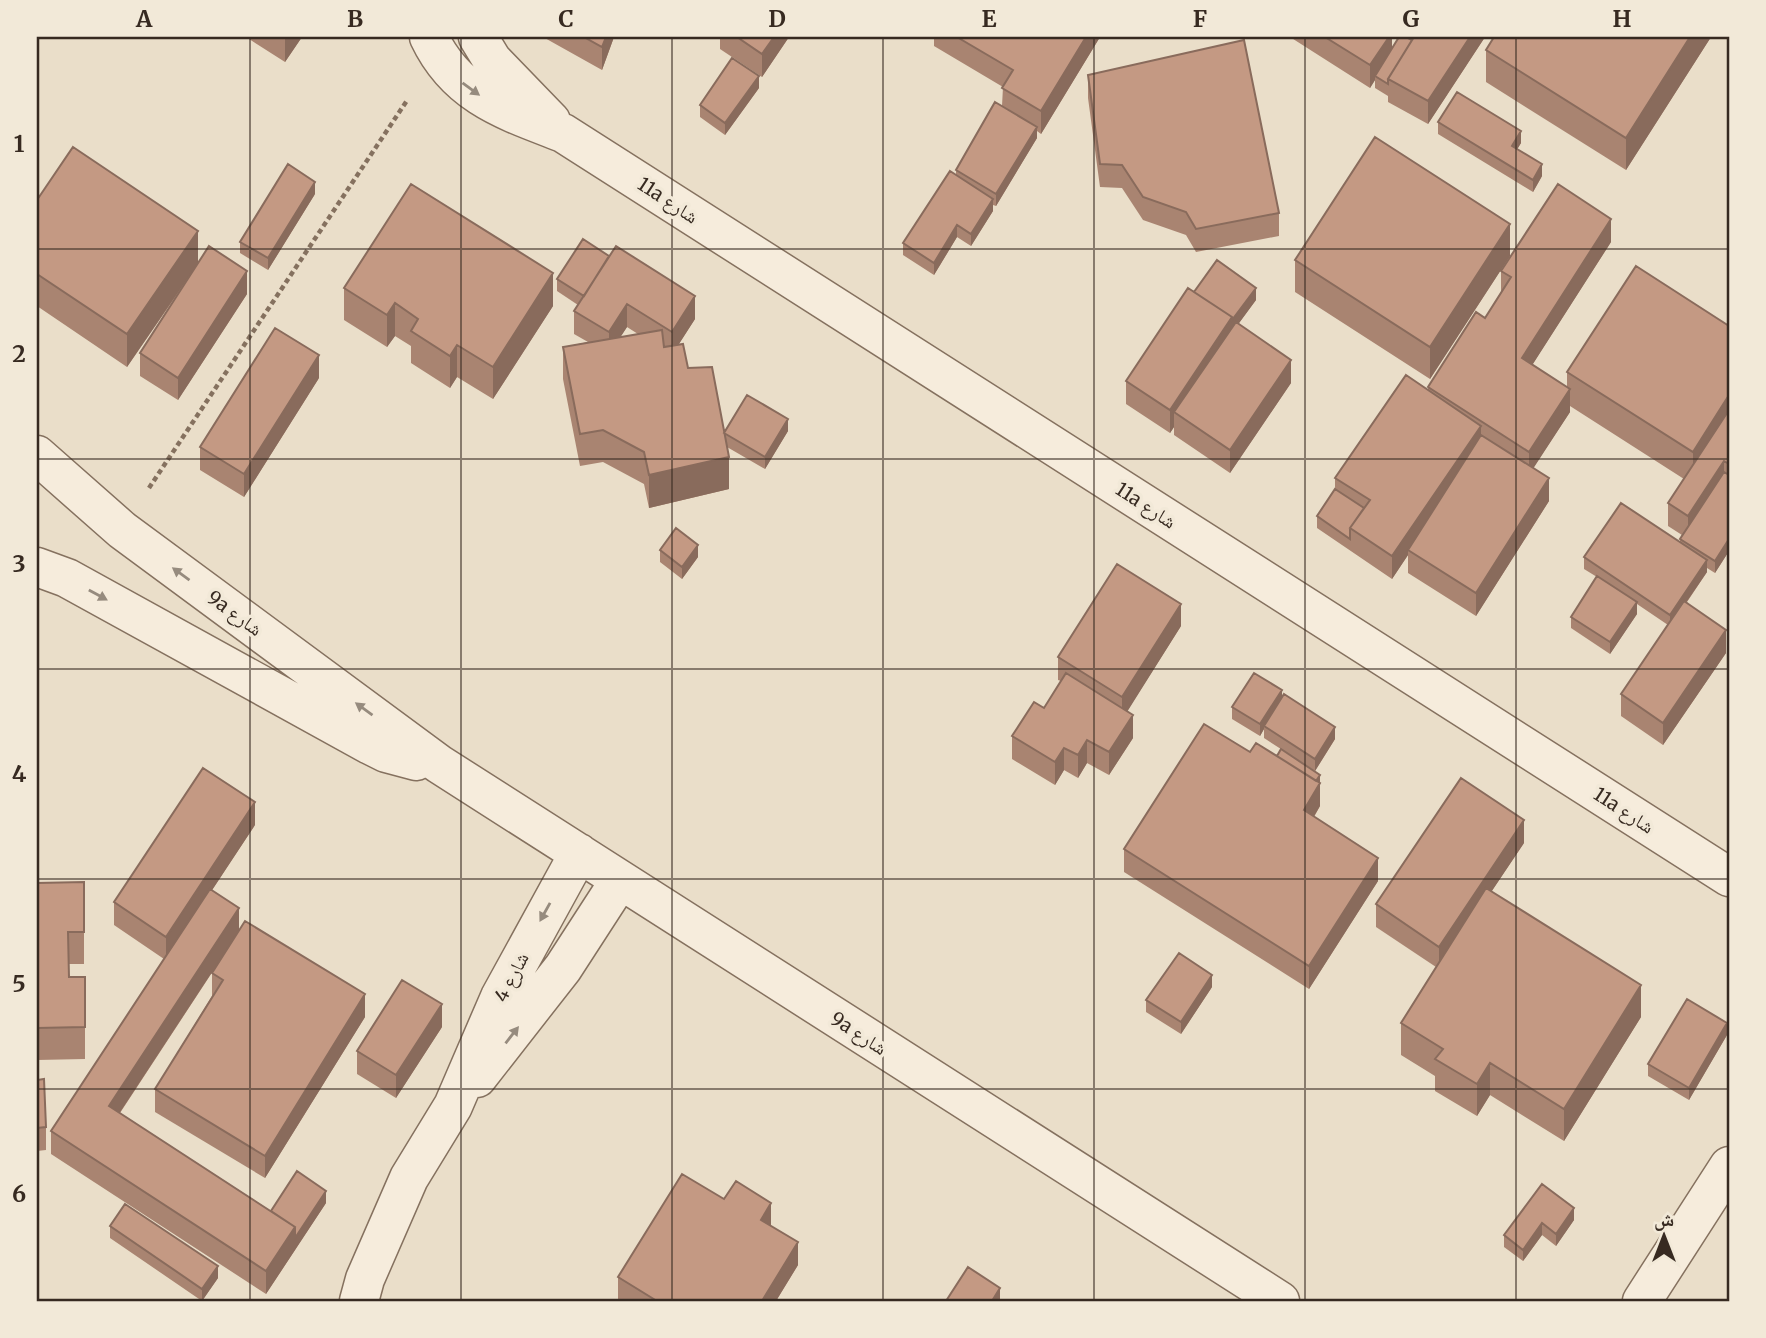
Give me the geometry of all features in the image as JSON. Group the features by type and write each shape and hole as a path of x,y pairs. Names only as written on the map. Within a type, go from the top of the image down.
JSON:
{"street":[{"name":"11a شارع","path":"478,37 492,60 563,133"},
{"name":"11a شارع","path":"433,46 464,84 496,107 563,133 1729,877"},
{"name":"9a شارع","path":"37,455 122,530 439,764 1280,1301"},
{"name":"9a شارع","path":"37,566 67,578 370,745 403,758 439,764"},
{"name":"شارع 4","path":"359,1301 376,1253 409,1178 453,1106 500,997 579,853"},
{"name":"شارع 4","path":"453,1106 492,1061 556,977 620,880"},
{"path":"1642,1301 1729,1166"}],"path":[{"path":"122,530 433,46"}],"building":[{"path":"584,37 606,37 602,47"},
{"path":"737,37 774,37 762,54"},
{"path":"957,37 1086,37 1041,111 1002,88 1013,70"},
{"path":"1325,37 1389,37 1370,65"},
{"path":"1399,37 1412,40 1388,79 1388,84 1375,76"},
{"path":"1414,37 1470,37 1428,101 1388,79"},
{"path":"1494,37 1690,37 1626,138 1486,50"},
{"path":"1244,40 1279,213 1196,229 1186,212 1143,197 1122,165 1100,164 1088,75"},
{"path":"732,58 759,76 725,123 700,105"},
{"path":"1457,92 1521,131 1512,146 1542,164 1533,180 1438,122"},
{"path":"995,102 1037,127 996,194 956,170"},
{"path":"1375,137 1510,224 1430,347 1295,260"},
{"path":"73,147 198,231 127,334 37,274 37,200"},
{"path":"288,164 315,182 268,258 240,242"},
{"path":"950,171 993,199 971,234 957,225 934,263 903,243"},
{"path":"411,184 553,273 493,367 457,345 450,356 411,331 418,319 395,303 387,315 344,288"},
{"path":"1558,184 1611,219 1522,358 1570,389 1529,452 1428,387 1476,312 1485,318 1511,277 1501,271"},
{"path":"583,239 609,256 584,296 557,279"},
{"path":"209,246 247,271 178,378 140,353"},
{"path":"616,246 695,296 672,332 627,304 609,332 574,311"},
{"path":"1217,260 1256,288 1232,320 1232,317 1194,292"},
{"path":"1636,266 1729,326 1729,395 1693,452 1567,372"},
{"path":"1188,288 1232,317 1170,410 1126,381"},
{"path":"1236,322 1291,360 1230,450 1174,412"},
{"path":"275,328 319,355 244,474 200,447"},
{"path":"662,330 664,347 683,344 688,368 712,367 729,457 649,475 644,452 603,430 580,434 563,347"},
{"path":"1406,375 1481,426 1392,556 1350,528 1370,500 1335,478"},
{"path":"747,395 788,419 765,457 724,433"},
{"path":"1729,410 1729,464 1724,461 1688,516 1668,503"},
{"path":"1481,435 1549,478 1476,593 1408,550"},
{"path":"1724,472 1729,475 1729,539 1715,561 1680,539"},
{"path":"1335,489 1364,508 1350,528 1350,539 1317,516"},
{"path":"1621,503 1707,560 1670,615 1584,557"},
{"path":"676,528 698,545 682,567 660,550"},
{"path":"1117,564 1181,604 1122,697 1058,657"},
{"path":"1597,576 1637,602 1610,642 1571,617"},
{"path":"1684,601 1726,630 1663,723 1621,694"},
{"path":"1066,673 1133,715 1109,752 1087,740 1078,755 1064,748 1055,762 1012,736 1034,702 1044,708"},
{"path":"1254,673 1282,690 1260,724 1232,707"},
{"path":"1284,694 1335,727 1315,759 1264,726"},
{"path":"1204,724 1250,752 1256,743 1320,783 1304,810 1378,858 1309,966 1124,849"},
{"path":"1281,749 1320,775 1316,781 1277,756"},
{"path":"203,768 255,802 166,937 114,902"},
{"path":"1461,778 1524,820 1439,947 1376,904"},
{"path":"84,882 84,932 68,932 69,977 85,977 85,1027 37,1028 37,883"},
{"path":"1486,888 1641,985 1564,1109 1490,1063 1477,1084 1435,1059 1443,1049 1401,1023"},
{"path":"210,889 239,908 109,1106 295,1227 266,1271 51,1131"},
{"path":"245,921 365,994 265,1156 155,1089 223,980 212,973"},
{"path":"1179,953 1212,975 1181,1022 1146,1000"},
{"path":"402,980 442,1004 396,1075 357,1051"},
{"path":"1687,999 1727,1023 1689,1088 1648,1064"},
{"path":"44,1079 46,1127 37,1128 37,1080"},
{"path":"297,1171 326,1191 295,1238 295,1227 271,1211"},
{"path":"682,1174 724,1199 736,1181 771,1203 761,1220 798,1242 762,1301 657,1301 618,1277"},
{"path":"1542,1184 1574,1208 1556,1234 1542,1223 1523,1250 1504,1235"},
{"path":"125,1204 218,1266 202,1289 110,1226"},
{"path":"968,1267 1000,1288 992,1301 946,1301"}]}
